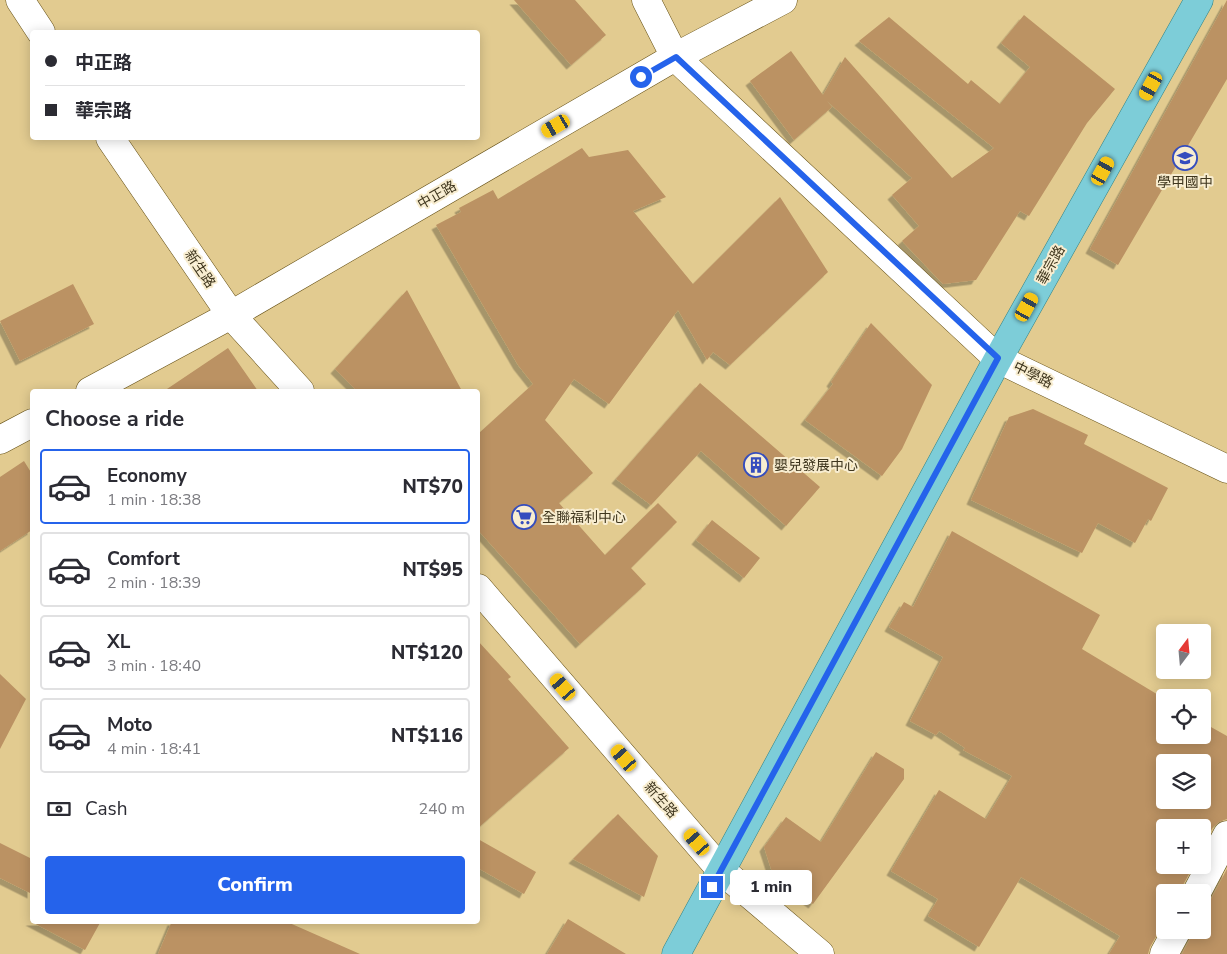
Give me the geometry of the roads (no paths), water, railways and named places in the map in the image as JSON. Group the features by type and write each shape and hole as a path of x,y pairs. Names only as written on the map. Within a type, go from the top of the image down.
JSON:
{"main road":[{"name":"華宗路","path":"676,954 998,358 1199,0"}],"street":[{"path":"20,0 40,30"},
{"name":"中學路","path":"646,0 676,57 998,358 1227,469"},
{"name":"中正路","path":"94,389 231,315 676,57 783,0"},
{"name":"新生路","path":"111,140 231,315 298,389"},
{"path":"0,440 30,424"},
{"name":"新生路","path":"480,590 721,870 820,954"},
{"path":"1201,884 1227,835"},
{"path":"1164,954 1172,939"}],"place":[{"name":"學甲國中","path":"1185,158"},
{"name":"嬰兒發展中心","path":"756,465"},
{"name":"全聯福利中心","path":"524,517"}]}
